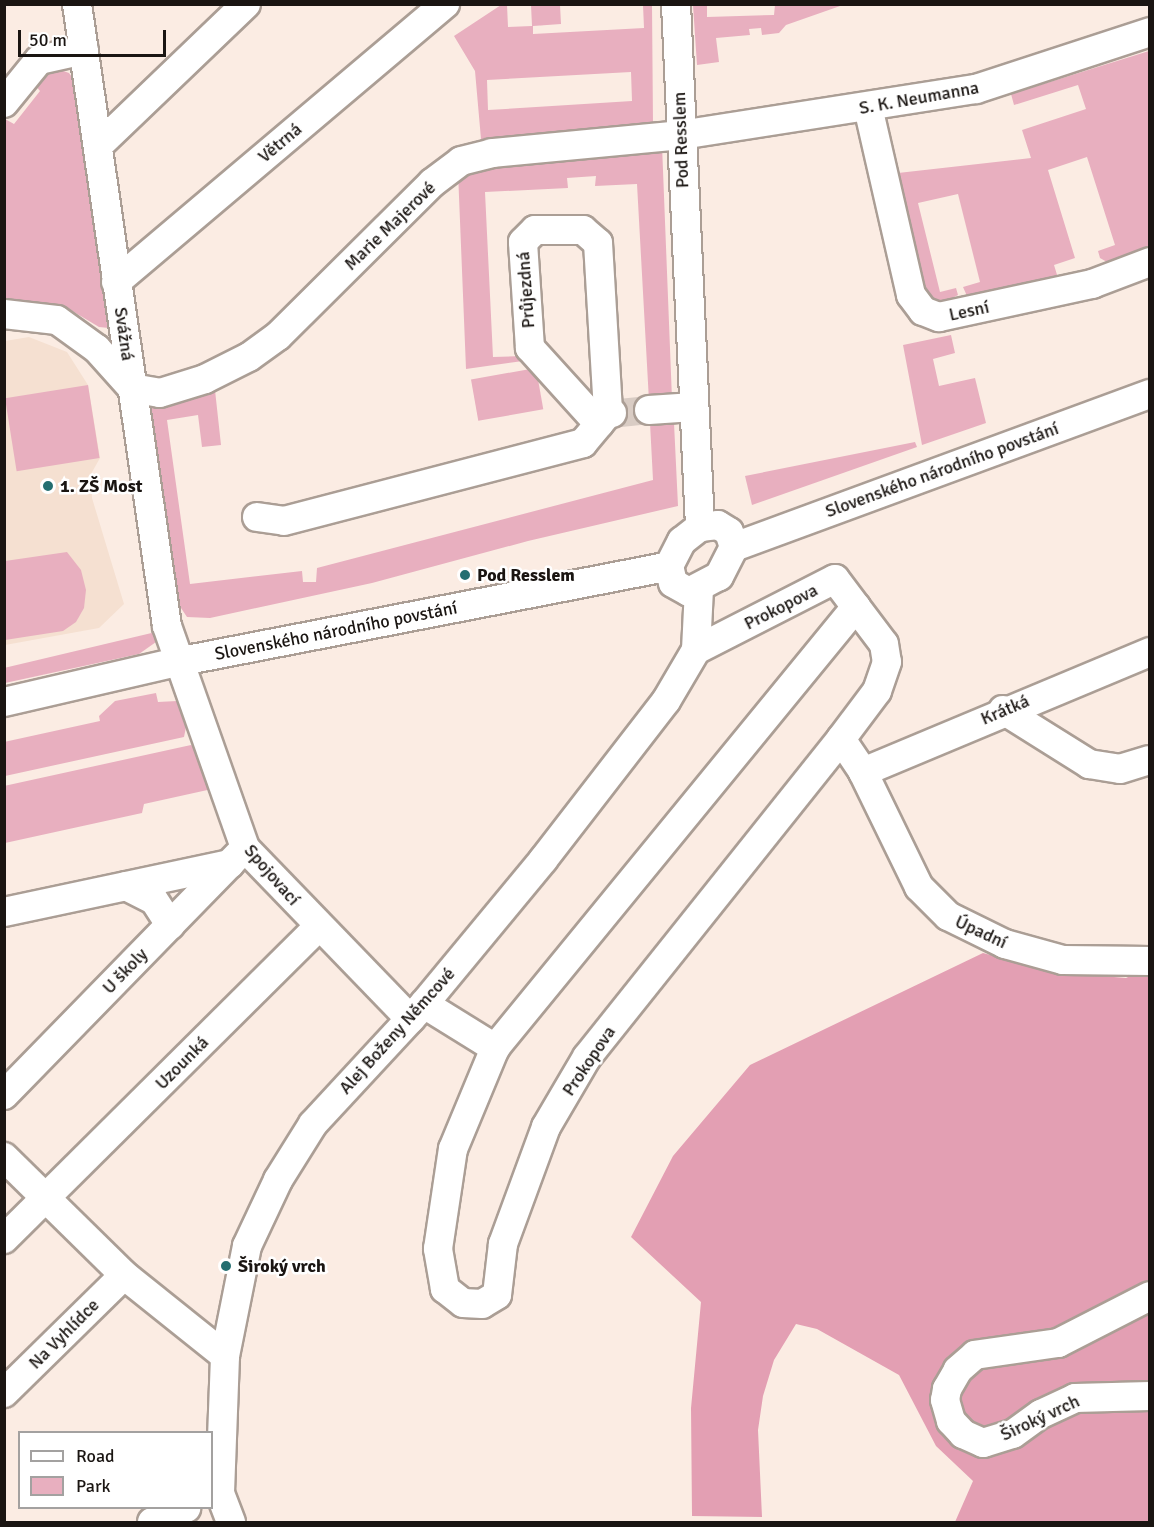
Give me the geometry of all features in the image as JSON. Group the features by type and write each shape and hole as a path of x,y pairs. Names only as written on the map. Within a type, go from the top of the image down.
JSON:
{"street":[{"name":"Svážná","path":"77,4 167,626 182,661"},
{"path":"98,146 246,4"},
{"name":"Větrná","path":"116,282 445,4"},
{"name":"Pod Resslem","path":"676,4 700,526"},
{"name":"S. K. Neumanna","path":"681,135 976,89 1149,32"},
{"path":"4,103 39,60 84,50"},
{"name":"Lesní","path":"868,107 911,295 922,311 939,317 1092,284 1149,262"},
{"name":"Marie Majerové","path":"132,388 160,393 205,379 249,357 278,336 432,183 461,161 492,153 681,135"},
{"name":"Průjezdná","path":"535,230 583,230 598,243 609,417 530,348 523,242 535,230"},
{"path":"4,314 57,320 97,349 132,388"},
{"name":"Slovenského národního povstání","path":"734,547 1149,394"},
{"path":"649,410 694,407"},
{"path":"257,517 284,521 583,443 609,417"},
{"path":"718,525 729,532 734,547 719,576 699,589 689,592 674,583 669,566 682,541 700,526 718,525"},
{"name":"Slovenského národního povstání","path":"4,702 182,661 669,566"},
{"name":"Prokopova","path":"696,650 835,579 884,644 887,662 877,691 841,739 587,1057 546,1127 502,1244 497,1294 482,1304 463,1303 445,1289 438,1249 453,1149 495,1048 856,607"},
{"name":"Alej Boženy Němcové","path":"231,1522 216,1495 225,1356 244,1256 278,1180 313,1124 417,1012 666,700 696,650 699,589"},
{"name":"Krátká","path":"863,772 1003,710 1149,652"},
{"name":"Spojovací","path":"182,661 237,856 417,1012"},
{"path":"1003,710 1089,764 1120,769 1149,760"},
{"name":"Úpadní","path":"841,739 863,772 919,887 948,916 1005,944 1063,960 1149,961"},
{"path":"4,912 126,886 237,856"},
{"name":"U školy","path":"4,1095 237,856"},
{"path":"126,886 154,900 170,925"},
{"name":"Uzounká","path":"4,1239 318,927"},
{"path":"417,1012 495,1048"},
{"path":"4,1157 124,1275 225,1356"},
{"name":"Na Vyhlídce","path":"4,1393 124,1275"},
{"name":"Široký vrch","path":"1149,1296 1058,1343 975,1355 958,1370 947,1389 945,1400 951,1421 963,1434 983,1443 1013,1434 1041,1414 1075,1398 1149,1396"},
{"path":"152,1522 184,1509"}],"shaded area":[{"name":"1. ZŠ Most","path":"29,337 67,352 88,385 100,458 91,474 92,498 124,604 99,628 5,645 5,341"},
{"path":"983,953 1053,972 1126,978 1149,967 1149,1522 955,1522 973,1481 936,1446 899,1375 817,1329 796,1324 774,1360 763,1396 758,1430 762,1517 692,1516 691,1408 701,1302 631,1237 673,1156 750,1065"}],"green space":[{"path":"501,5 507,5 508,27 532,26 531,5 560,5 561,24 533,26 533,34 644,28 643,5 652,5 653,124 476,144 481,139 475,71 454,36","holes":["631,72 632,101 488,110 487,80"]},
{"path":"693,5 707,5 707,17 774,15 775,5 843,5 786,25 779,33 762,35 761,28 749,29 750,35 716,38 719,62 697,65"},
{"path":"1149,51 1149,246 1107,262 1100,258 1098,251 1115,245 1087,157 1048,170 1075,258 1054,265 1058,278 967,296 963,287 980,282 958,194 918,203 940,292 956,288 958,295 943,303 931,301 925,290 898,173 1031,158 1022,130 1086,109 1078,85 1014,105 1011,94"},
{"path":"55,68 69,73 80,88 114,322 109,328 99,327 69,309 5,299 5,119 14,124 40,91 34,84 39,73"},
{"path":"662,145 672,399 649,401 637,184 595,186 596,176 567,178 568,188 485,192 493,357 523,356 523,361 466,369 458,172"},
{"path":"951,335 955,353 933,359 939,386 975,378 986,423 922,445 903,345"},
{"path":"536,368 543,409 478,421 471,379"},
{"path":"214,381 221,445 202,447 198,415 167,420 190,584 302,571 303,582 316,582 317,568 653,480 650,423 674,423 678,506 528,541 372,583 210,618 187,617 179,605 147,406"},
{"path":"88,385 100,458 17,471 5,398"},
{"path":"915,442 917,447 752,505 745,476"},
{"path":"67,552 81,570 86,590 84,608 76,622 63,631 5,640 5,561"},
{"path":"160,631 156,642 139,654 5,683 4,668"},
{"path":"156,693 158,702 177,701 187,722 184,737 5,776 4,742 100,721 99,716 115,701"},
{"path":"191,745 199,749 212,789 144,804 142,813 5,843 4,786"}],"tunnel":[{"path":"620,413 649,410"}],"place":[{"name":"1. ZŠ Most","path":"48,486"},
{"name":"Pod Resslem","path":"465,575"},
{"name":"Široký vrch","path":"226,1266"}]}
